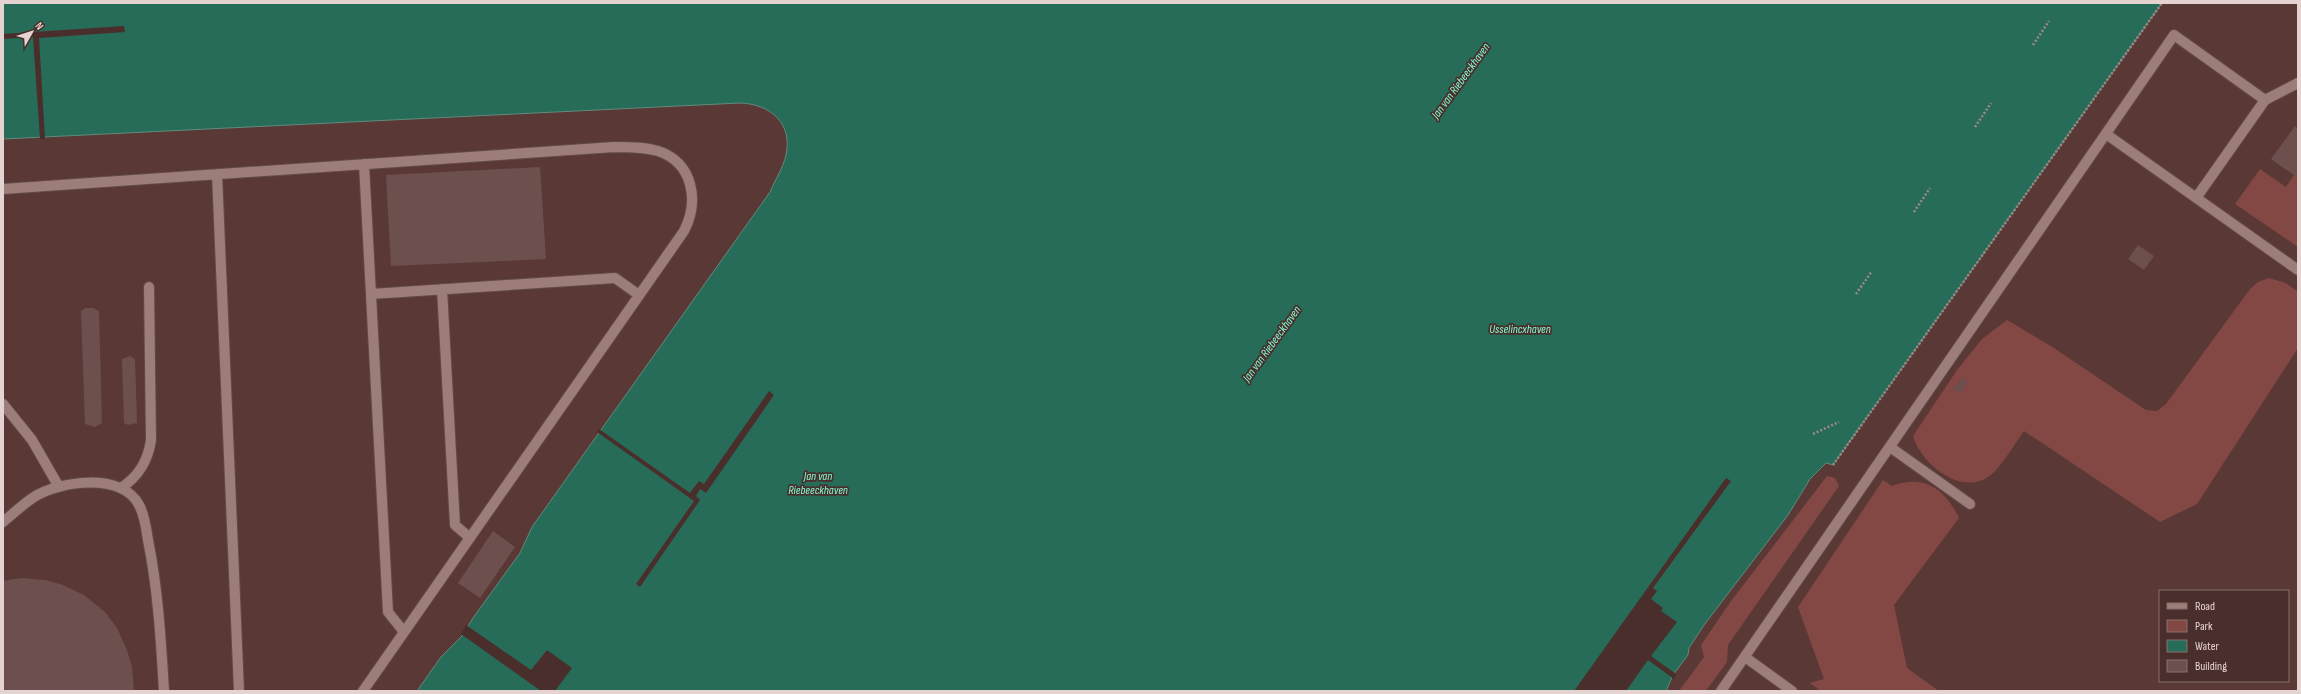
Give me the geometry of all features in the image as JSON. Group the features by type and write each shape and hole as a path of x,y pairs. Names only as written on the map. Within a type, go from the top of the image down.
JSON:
{"lane":[{"path":"1721,691 2174,36 2265,100"},
{"path":"2196,198 2265,100 2298,83"},
{"path":"2106,134 2298,270"},
{"path":"3,189 614,147 658,151 672,159 683,169 690,183 692,208 684,231 363,691"},
{"path":"364,164 388,612 404,632"},
{"path":"216,174 239,691"},
{"path":"371,294 615,278 639,295"},
{"path":"121,488 139,472 150,451 149,287"},
{"path":"442,289 455,525 470,538"},
{"path":"3,404 32,440 59,487"},
{"path":"1890,447 1970,504"},
{"path":"3,522 34,497 59,487 86,483 112,485 121,488 139,503 143,514 153,566 164,691"},
{"path":"1745,657 1792,691"}],"path":[{"path":"1833,465 2162,3"},
{"path":"2032,45 2049,21"},
{"path":"1975,127 1991,103"},
{"path":"1914,212 1930,188"},
{"path":"1856,294 1872,271"},
{"path":"1813,434 1839,422"}],"shaded area":[{"path":"3,3 2298,3 2298,691 3,691"}],"green space":[{"path":"2260,169 2286,187 2294,175 2298,178 2298,247 2235,204"},
{"path":"2269,278 2286,283 2298,292 2298,348 2197,504 2160,522 2024,431 2004,460 1991,475 1980,481 1968,483 1944,475 1924,457 1917,447 1913,436 1957,370 1982,339 2007,320 2051,346 2146,410 2157,411 2166,404 2250,289 2258,282"},
{"path":"1827,476 1835,478 1839,486 1728,645 1727,662 1706,691 1679,691 1704,657 1701,645 1731,601"},
{"path":"1883,480 1892,486 1914,482 1924,483 1932,487 1947,499 1959,518 1894,605 1907,668 1939,691 1821,691 1810,683 1824,679 1798,607"}],"water":[{"name":"Usselincxhaven","path":"3,3 2162,3 1833,465 1826,463 1810,479 1788,515 1704,625 1689,648 1688,655 1673,675 1666,691 417,691 441,657 462,636 473,618 520,553 532,527 770,192 786,155 786,134 782,125 777,117 770,111 751,104 740,103 3,139"}],"pier":[{"path":"124,26 125,32 39,38 45,139 40,139 33,37 3,39 3,34"},
{"path":"769,391 774,395 706,493 700,489 696,496 700,500 640,587 636,584 694,501 597,432 599,429 690,493 699,481 704,484"},
{"path":"1726,478 1731,481 1653,588 1657,591 1651,599 1663,608 1661,611 1677,622 1651,656 1676,674 1674,679 1648,660 1626,691 1574,691"},
{"path":"466,625 531,670 547,650 572,668 555,691 541,691 461,634"}],"building":[{"path":"2295,126 2298,129 2298,178 2271,159"},
{"path":"540,167 546,259 391,266 386,175"},
{"path":"2138,245 2154,256 2144,270 2128,259"},
{"path":"85,308 93,308 99,311 102,423 95,427 85,424 81,311"},
{"path":"130,356 135,359 137,423 128,425 124,423 122,359"},
{"path":"1962,378 1968,382 1960,394 1953,389"},
{"path":"493,531 515,547 480,598 458,583"},
{"path":"21,578 46,580 63,585 84,595 105,612 117,628 127,650 132,667 134,691 3,691 3,581"}],"water label":[{"name":"Jan van Riebeeckhaven","path":"1461,81"},
{"name":"Jan van Riebeeckhaven","path":"1272,344"},
{"name":"Jan van Riebeeckhaven","path":"818,483"}]}
